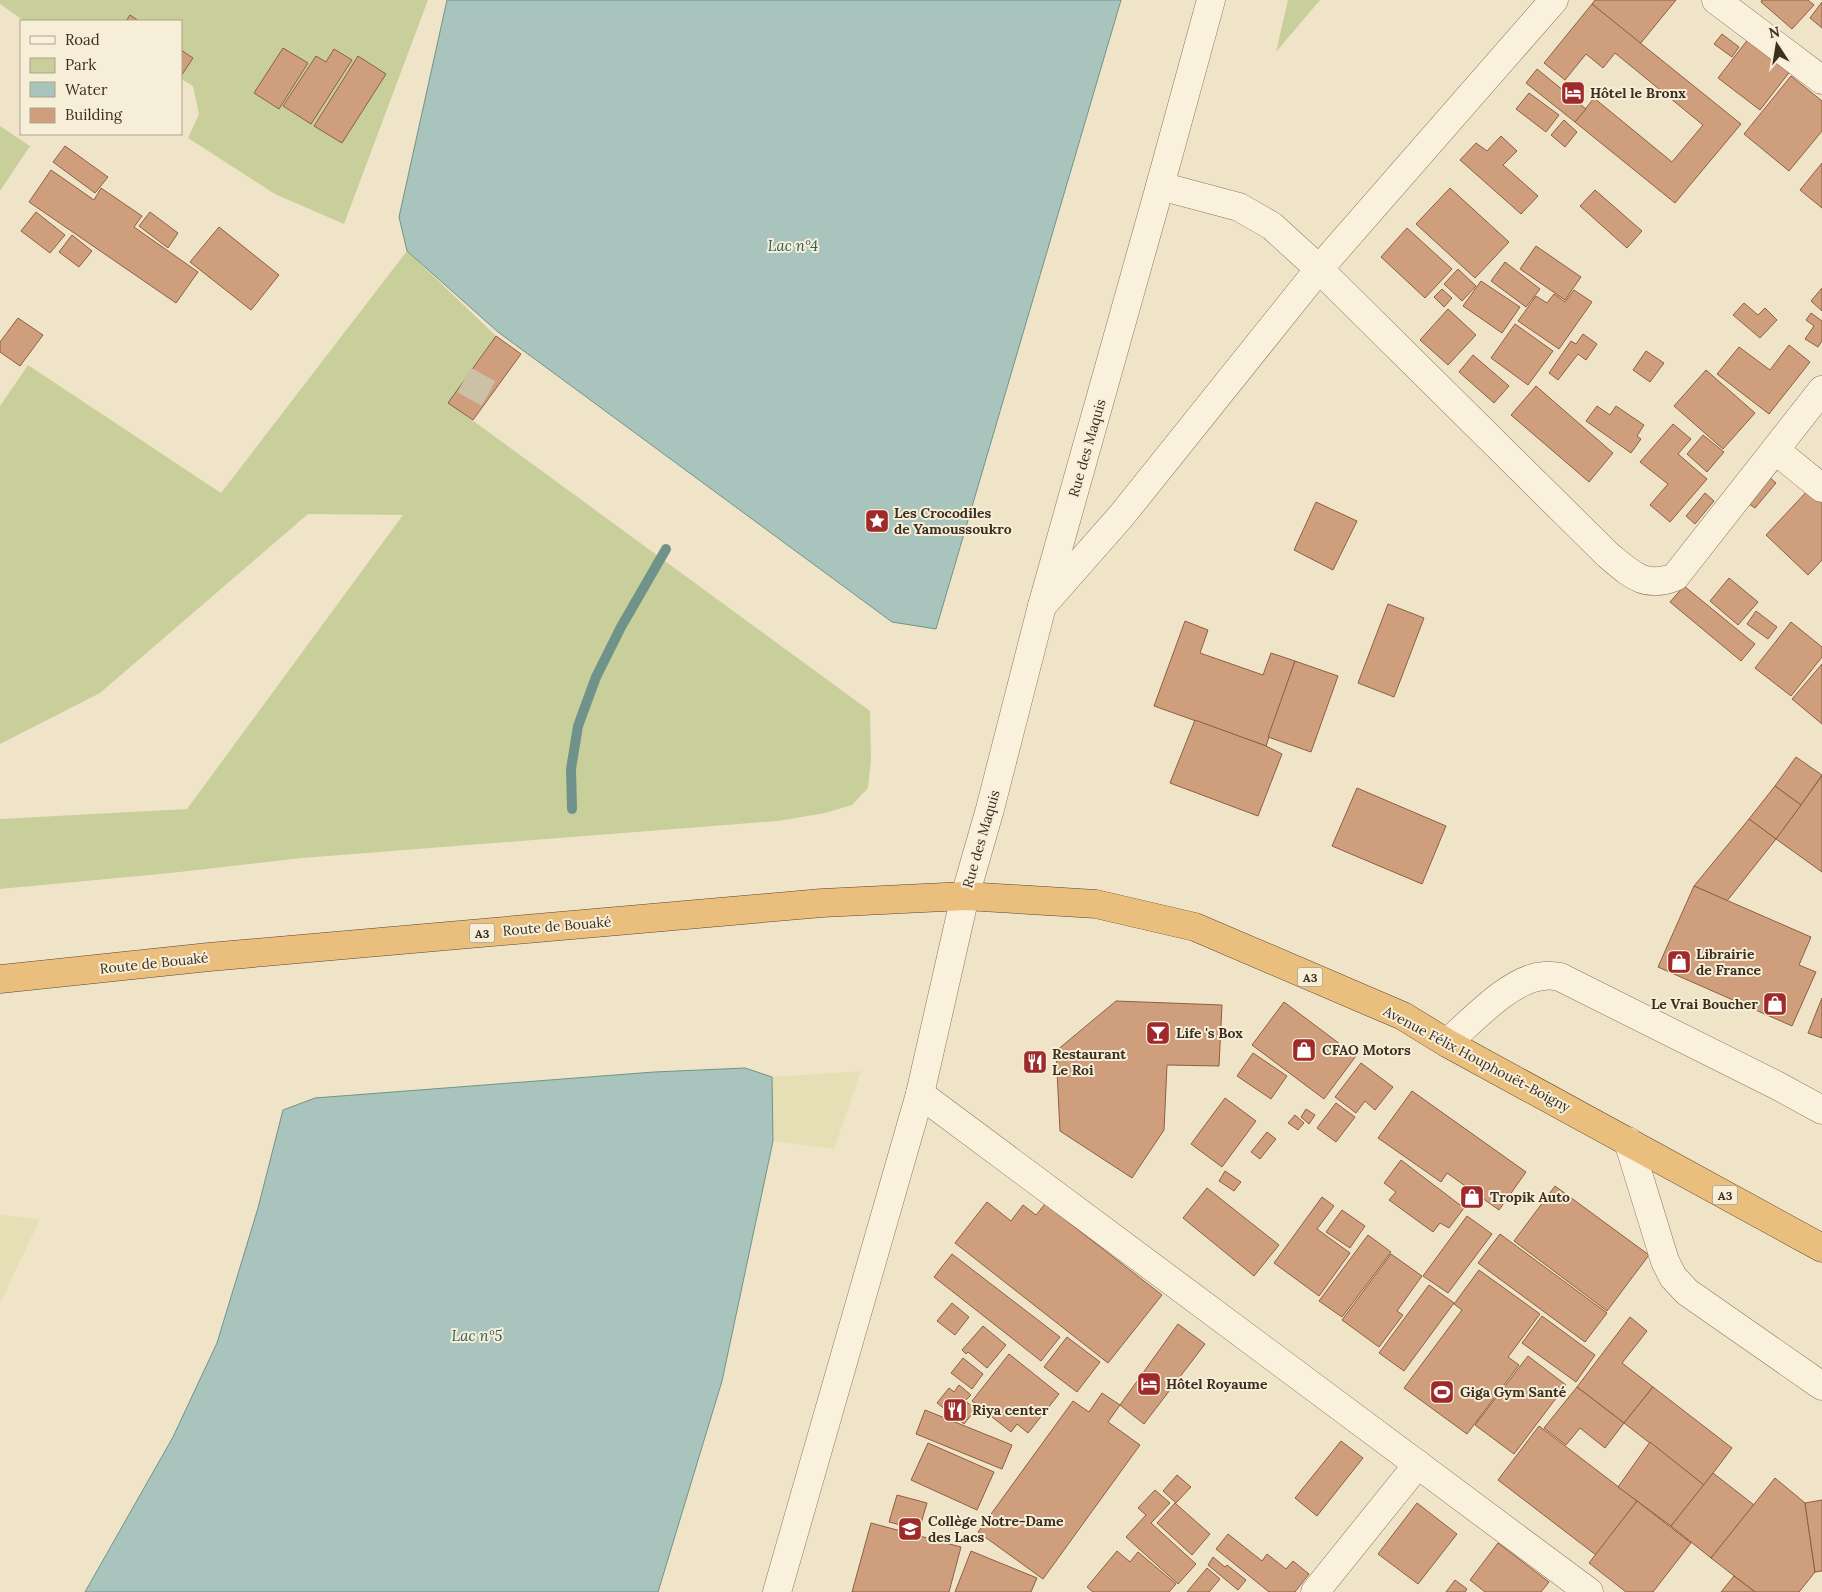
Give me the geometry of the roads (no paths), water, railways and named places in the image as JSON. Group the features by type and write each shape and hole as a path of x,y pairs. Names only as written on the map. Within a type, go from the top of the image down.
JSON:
{"highway":[{"name":"Route de Bouaké","path":"0,979 210,957 822,903 965,896"},
{"name":"Avenue Félix Houphouët-Boigny","path":"965,896 1096,904 1195,927 1403,1016 1447,1043 1822,1248"}],"street":[{"name":"Rue des Maquis","path":"777,1592 920,1094 965,896 990,809 1042,606 1211,0"},
{"path":"1042,606 1122,515 1319,269 1554,0"},
{"path":"1716,0 1822,80"},
{"path":"1160,186 1239,207 1272,226 1319,269 1608,555 1637,579 1661,583 1675,578 1822,390"},
{"path":"1775,450 1822,488"},
{"path":"1447,1043 1510,988 1529,979 1544,976 1560,977 1822,1110"},
{"path":"920,1094 1589,1592"},
{"path":"1628,1141 1665,1261 1673,1278 1687,1292 1822,1386"},
{"path":"1315,1592 1418,1464"}],"water":[{"name":"Lac n°4","path":"447,0 1121,0 936,629 892,622 498,332 407,251 399,217"},
{"name":"Lac n°5","path":"745,1068 772,1077 773,1141 722,1381 658,1592 85,1592 173,1437 217,1343 258,1208 283,1110 315,1098 654,1072"}],"waterway":[{"path":"572,809 571,769 578,726 596,677 621,627 666,549"}],"tunnel":[{"path":"464,380 491,395"}],"place":[{"name":"Hôtel le Bronx","path":"1573,93"},
{"name":"Les Crocodiles de Yamoussoukro","path":"877,521"},
{"name":"Librairie de France","path":"1679,962"},
{"name":"Le Vrai Boucher","path":"1775,1004"},
{"name":"Life 's Box","path":"1158,1033"},
{"name":"CFAO Motors","path":"1304,1050"},
{"name":"Restaurant Le Roi","path":"1035,1062"},
{"name":"Tropik Auto","path":"1472,1197"},
{"name":"Hôtel Royaume","path":"1149,1384"},
{"name":"Giga Gym Santé","path":"1442,1392"},
{"name":"Riya center","path":"955,1410"},
{"name":"Collège Notre-Dame des Lacs","path":"910,1529"}]}
